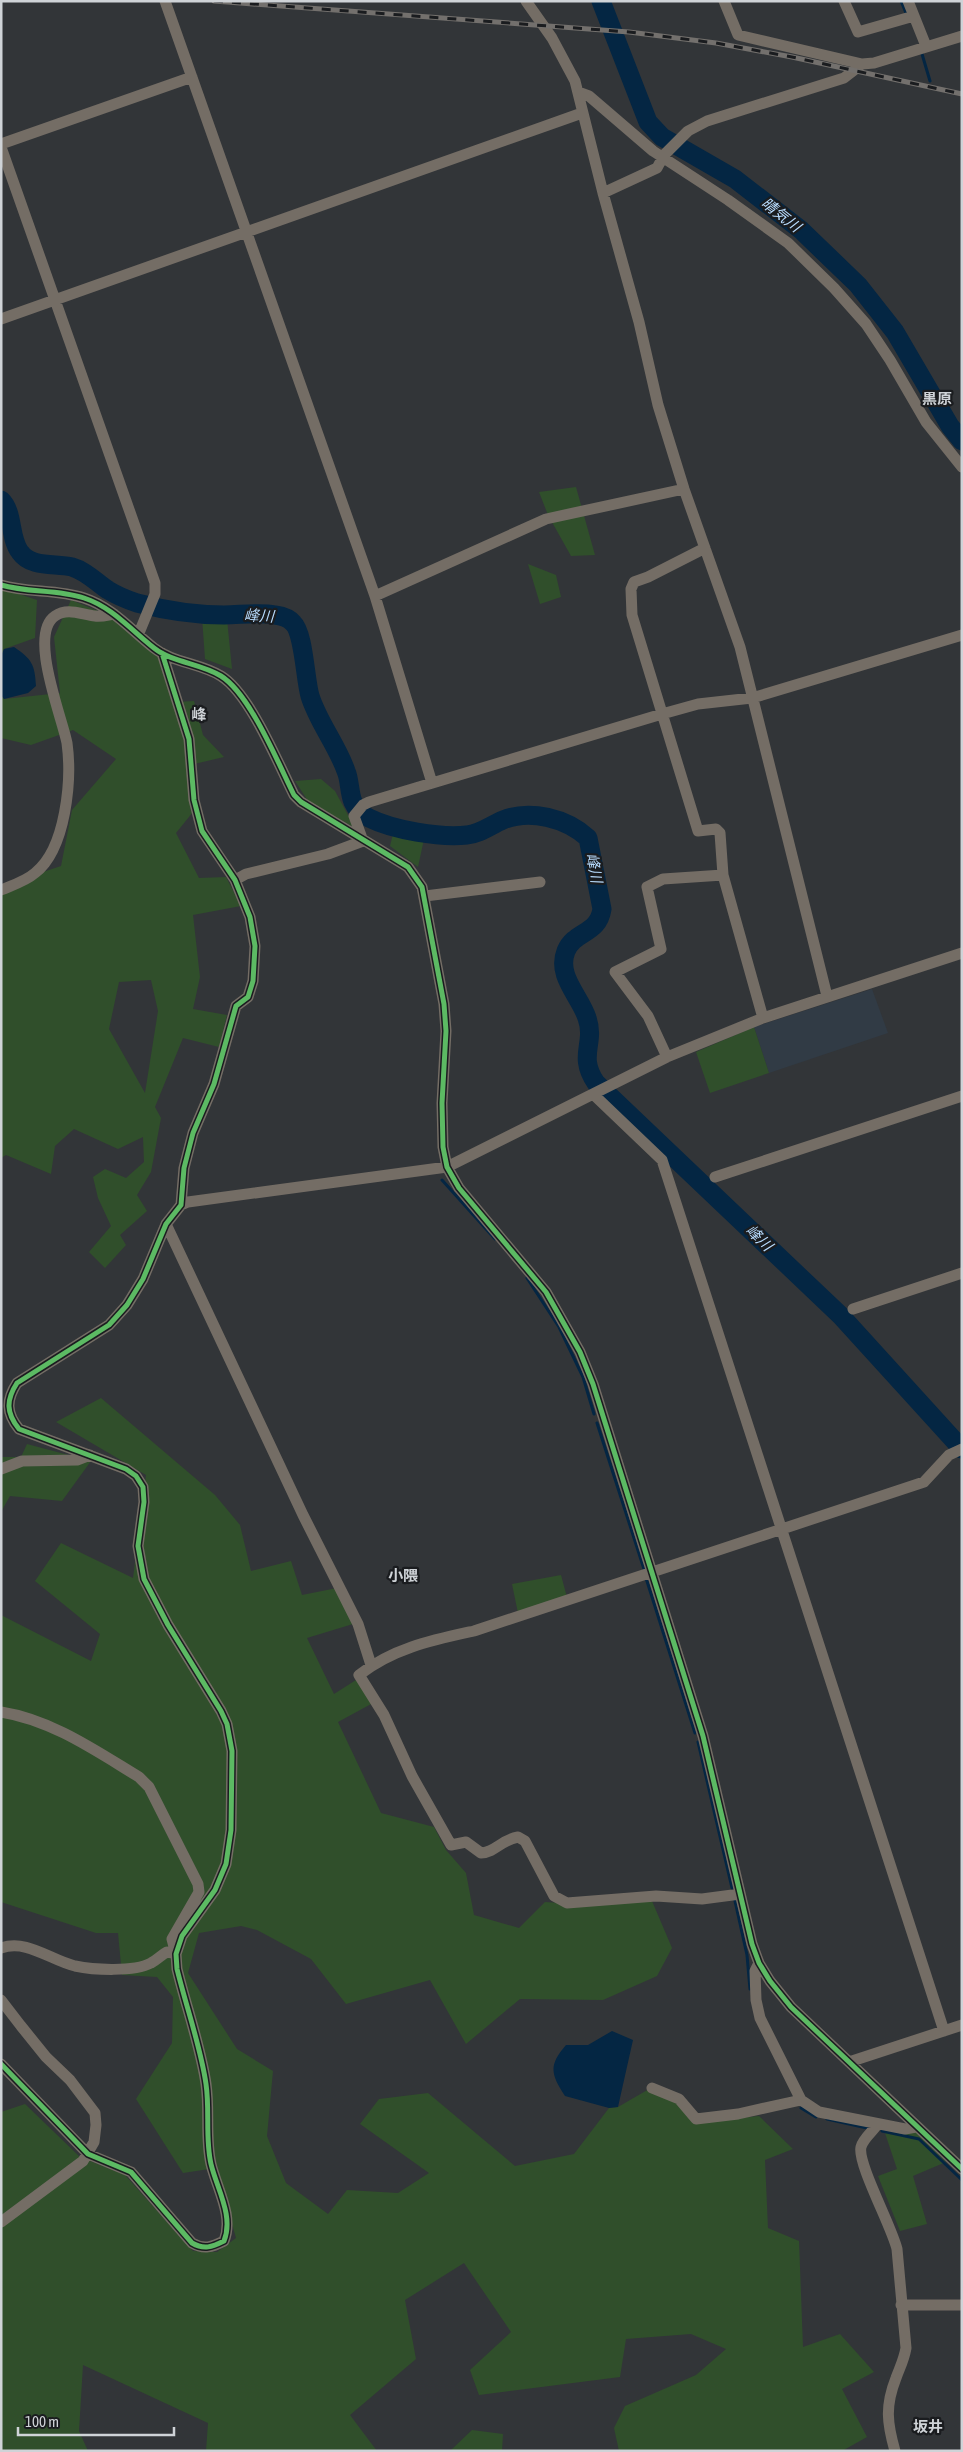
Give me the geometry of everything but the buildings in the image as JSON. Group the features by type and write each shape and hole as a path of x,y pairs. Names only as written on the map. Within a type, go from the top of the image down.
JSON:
{"street":[{"path":"165,1 375,596 432,783"},
{"path":"526,1 571,70 578,92 603,193 639,322 658,405 684,489 740,647 827,996"},
{"path":"724,1 738,35 862,64 874,63 962,36"},
{"path":"844,1 858,32 914,16"},
{"path":"908,1 926,46"},
{"path":"603,193 657,168 663,156 688,131 726,113 844,78 862,64"},
{"path":"139,633 155,594 155,583 1,145 192,77"},
{"path":"578,92 589,96 663,156 788,243 834,288 866,324 890,360 926,422 962,467"},
{"path":"1,319 582,113"},
{"path":"375,596 546,519 684,489"},
{"path":"705,548 648,577 634,582 631,589 632,615 698,831 716,829 720,834 723,875 763,1018"},
{"path":"1,584 28,591 54,592 84,598 114,614 162,654 219,675 230,683 255,718 294,794 310,809 408,867 417,878 425,896 444,1004 446,1031 442,1103 443,1148 448,1166 459,1188 526,1265 546,1292 580,1352 593,1384 703,1736 758,1963 791,2007 962,2169"},
{"path":"1,890 24,881 43,866 51,855 65,808 67,746 49,677 45,650 48,623 53,617 62,612 97,617 114,614"},
{"path":"363,841 354,816 363,805 662,714 698,704 752,698 962,636"},
{"path":"162,654 189,739 194,800 202,831 235,880 242,895 253,931 255,960 253,981 248,997 236,1006 214,1084 193,1133 184,1168 181,1205"},
{"path":"235,880 246,874 328,854 363,841"},
{"path":"667,1056 648,1016 616,972 661,949 647,887 663,879 723,875"},
{"path":"425,896 540,882"},
{"path":"176,1954 182,1936 215,1890 226,1864 231,1830 233,1765 227,1724 214,1697 168,1626 144,1579 138,1546 144,1502 143,1487 136,1476 126,1469 20,1430 9,1412 10,1393 17,1383 33,1371 109,1325 127,1305 143,1279 166,1224 181,1205 188,1202 448,1166 667,1056 763,1018 962,953"},
{"path":"593,1094 662,1160 944,2031"},
{"path":"715,1177 962,1096"},
{"path":"166,1224 303,1515 358,1624 371,1665"},
{"path":"853,1309 962,1273"},
{"path":"740,1894 702,1899 656,1896 567,1903 554,1896 525,1841 518,1837 506,1839 489,1853 481,1853 466,1842 451,1846 412,1776 384,1715 359,1674 371,1665 414,1645 474,1631 924,1482 958,1450"},
{"path":"1,1469 22,1461 77,1460 90,1455"},
{"path":"1,1712 34,1720 62,1732 139,1777 149,1787 198,1884 199,1892 172,1939 177,1969 206,2082 209,2116 208,2144 211,2164 228,2221 228,2233 224,2241 211,2248 200,2248 192,2243 131,2172 88,2154 1,2064"},
{"path":"1,1948 11,1945 26,1946 47,1957 75,1966 98,1969 139,1967 152,1962 167,1952 176,1954"},
{"path":"758,1963 755,1971 756,2000 760,2018 800,2100 819,2112 906,2129 916,2126"},
{"path":"1,2000 20,2026 46,2057 70,2080 95,2113 94,2142 83,2161 1,2222"},
{"path":"849,2062 962,2025"},
{"path":"652,2088 679,2099 696,2118 738,2114 800,2100"},
{"path":"877,2124 861,2146 861,2153 870,2182 894,2234 906,2348 904,2360 895,2379 887,2411 887,2424 895,2451"},
{"path":"901,2305 962,2305"}],"shaded area":[{"path":"872,989 888,1033 769,1073 754,1027"}],"green space":[{"path":"576,487 595,555 571,556 548,515 539,492"},
{"path":"528,564 556,575 561,597 540,604"},
{"path":"1,588 37,600 35,638 4,649 1,656"},
{"path":"71,600 118,619 159,657 175,702 194,701 203,735 224,757 190,765 193,812 176,833 199,878 226,877 241,906 193,915 200,977 193,1009 227,1015 219,1047 183,1038 155,1107 161,1118 151,1172 137,1195 147,1211 120,1235 126,1245 105,1268 89,1252 111,1226 98,1198 93,1177 105,1169 126,1178 144,1162 143,1137 118,1149 74,1129 55,1146 51,1174 6,1155 1,1158 1,886 61,866 72,810 116,759 73,730 31,745 1,738 1,695 4,699 60,693 54,637","holes":["151,980 158,1011 145,1093 109,1029 119,982"]},
{"path":"202,617 227,619 232,669 205,659"},
{"path":"321,779 335,791 355,828 308,801 295,781"},
{"path":"394,830 424,839 418,867 390,846"},
{"path":"754,1027 769,1073 710,1093 696,1052"},
{"path":"101,1398 215,1495 240,1525 251,1571 291,1561 302,1595 337,1588 353,1624 307,1638 334,1694 356,1680 373,1703 338,1722 381,1813 434,1827 446,1850 466,1873 474,1915 519,1928 545,1902 590,1905 652,1901 672,1948 657,1976 603,2000 520,1999 466,2044 430,1980 346,2004 311,1959 257,1930 241,1926 199,1933 188,1973 237,2049 273,2071 267,2136 286,2183 328,2214 347,2190 398,2193 429,2173 360,2124 379,2099 428,2093 515,2166 574,2154 609,2108 618,2107 656,2085 701,2122 759,2116 793,2149 765,2160 768,2228 799,2241 803,2347 840,2334 874,2372 842,2389 867,2437 842,2451 619,2451 614,2428 625,2406 696,2375 726,2349 691,2334 626,2339 620,2377 479,2395 470,2370 511,2332 464,2263 405,2300 416,2359 350,2415 377,2451 206,2451 208,2423 83,2365 79,2431 88,2451 1,2451 1,2112 25,2104 80,2157 125,2175 193,2251 217,2252 236,2238 216,2168 183,2173 136,2099 172,2043 173,1997 157,1977 122,1975 118,1933 96,1933 1,1902 1,1615 91,1661 100,1634 35,1581 61,1543 133,1578 146,1475 56,1422"},
{"path":"27,1444 91,1461 62,1501 10,1496 1,1512 1,1457 21,1457"},
{"path":"561,1575 568,1601 519,1618 512,1584"},
{"path":"882,2124 910,2126 946,2162 913,2176 927,2224 900,2231 878,2176 897,2169"},
{"path":"472,2430 503,2434 502,2451 450,2451"}],"water":[{"path":"14,647 29,659 35,673 36,686 28,693 4,699 1,695 1,656 4,649"},
{"path":"612,2031 633,2040 618,2107 609,2108 565,2096 554,2076 554,2065 560,2052 566,2045 588,2045"}],"waterway":[{"name":"晴気川","path":"601,1 648,122 662,137 735,179 801,230 858,285 895,332 950,426 962,441"},
{"path":"901,1 906,13"},
{"path":"922,54 930,81"},
{"name":"峰川","path":"1,500 8,511 14,540 20,552 30,561 72,567 86,574 115,594 147,606 202,614 269,614 291,621 297,628 300,636 308,688 313,706 342,761 353,802 367,817 403,829 456,836 476,833 503,820 514,817 525,815 547,817 569,825 588,838 602,909 596,924 570,944 566,951 564,969 570,986 587,1018 590,1035 587,1057 588,1065 596,1083 841,1316 962,1449"},
{"path":"442,1180 495,1239"},
{"path":"527,1278 559,1327 583,1377 594,1414"},
{"path":"597,1423 644,1569"},
{"path":"646,1578 695,1733"},
{"path":"698,1742 732,1888"},
{"path":"735,1901 747,1955 750,1989"},
{"path":"801,2108 816,2117"},
{"path":"827,2119 867,2128"},
{"path":"882,2131 919,2139 962,2180"}],"railway":[{"path":"214,1 629,32 716,43 792,57 962,94"}],"cycle path":[{"path":"1,585 74,595 94,602 112,613 161,653 221,676 232,685 253,713 294,795 301,802 408,867 422,887 444,1004 446,1031 442,1103 443,1147 447,1167 459,1188 546,1292 580,1352 593,1384 703,1736 752,1944 759,1963 770,1981 791,2007 962,2169"},
{"path":"1,2064 88,2154 131,2172 192,2243 208,2247 224,2241 227,2232 226,2212 209,2154 208,2104 204,2070 177,1969 176,1954 182,1936 215,1890 226,1864 231,1830 232,1751 227,1724 221,1711 168,1625 144,1579 138,1546 144,1502 143,1487 136,1476 126,1469 19,1429 12,1417 9,1406 13,1389 17,1383 109,1325 127,1305 143,1279 166,1224 181,1205 184,1168 193,1133 214,1084 236,1006 248,997 253,981 255,946 250,917 235,880 202,831 194,800 189,739 162,653"}],"district":[{"name":"黒原","path":"937,399"},
{"name":"峰","path":"199,715"},
{"name":"小隈","path":"403,1576"},
{"name":"坂井","path":"928,2427"}]}
